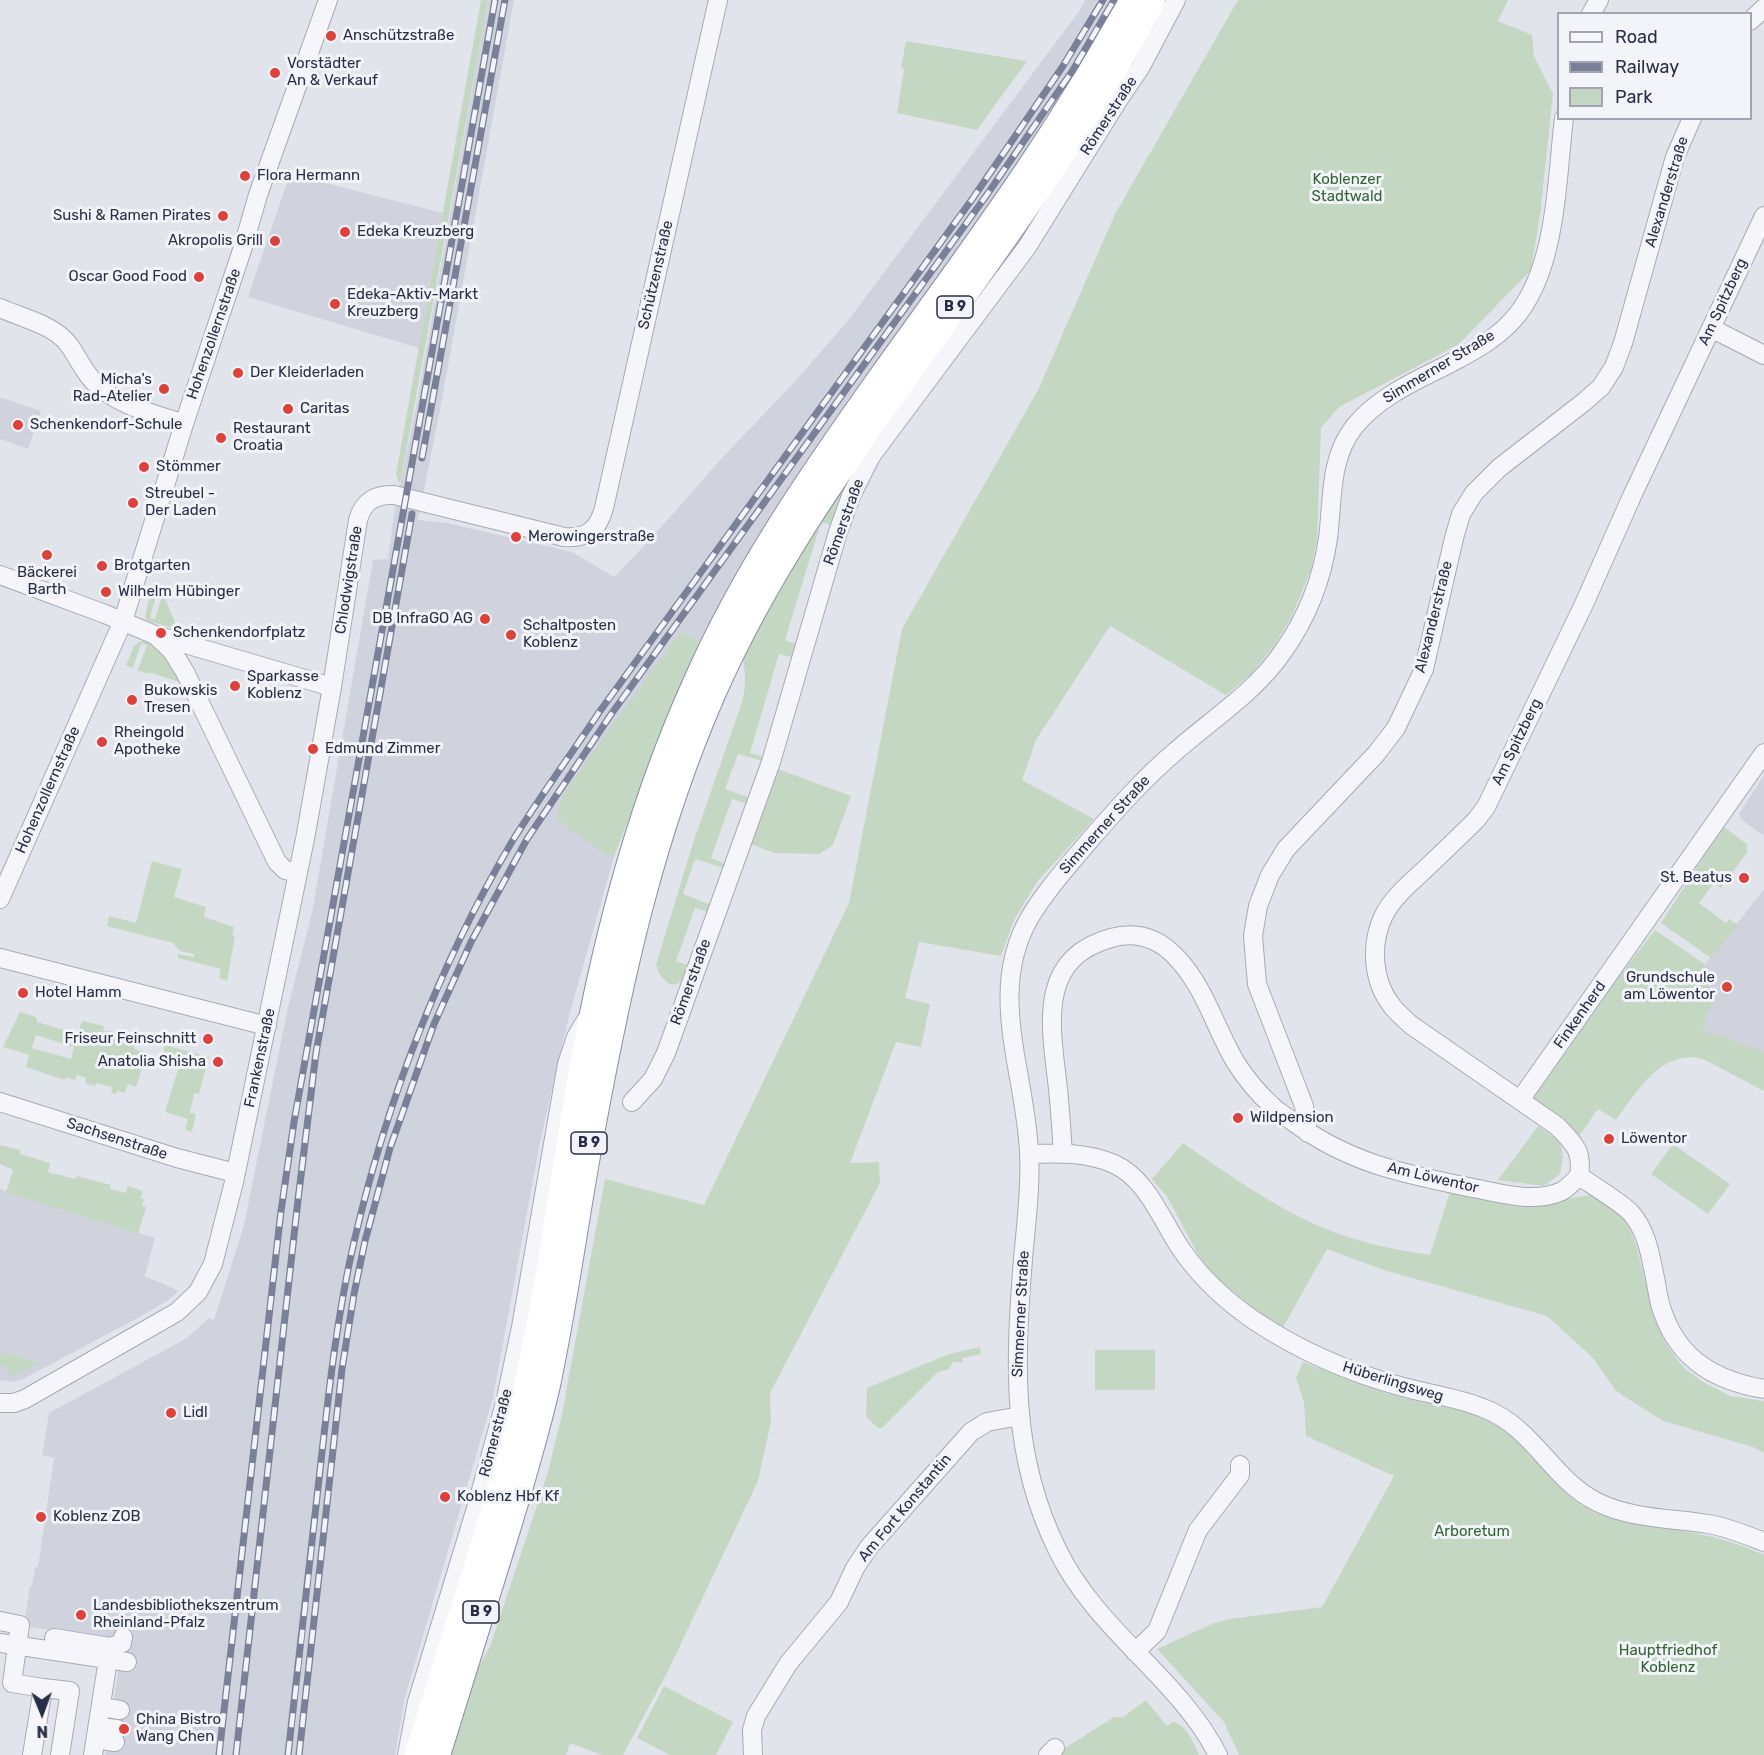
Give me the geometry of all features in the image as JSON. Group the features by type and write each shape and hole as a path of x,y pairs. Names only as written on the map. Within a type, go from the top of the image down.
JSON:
{"highway":[{"name":"B 9","path":"437,1755 516,1466 527,1384 595,1005 616,915 671,743 713,668 743,607 773,536 833,446 1001,210 1088,78 1131,0"},
{"name":"B 9","path":"743,607 1064,152 1103,90 1152,0"},
{"name":"B 9","path":"418,1755 516,1466 546,1388 592,1130 635,918 713,668"}],"street":[{"name":"Hohenzollernstraße","path":"0,899 127,623 184,424 258,195 328,0"},
{"name":"Schützenstraße","path":"577,537 595,529 604,508 718,0"},
{"name":"Römerstraße","path":"632,1102 653,1079 666,1053 771,762 838,531 851,496 871,456 1027,247 1140,68 1176,0"},
{"path":"1752,19 1764,8"},
{"name":"Simmerner Straße","path":"1218,1755 1207,1733 1185,1706 1102,1617 1079,1588 1059,1555 1044,1521 1028,1472 1017,1387 1018,1324 1030,1154 1027,1122 1008,1016 1009,985 1014,956 1026,923 1048,888 1119,806 1170,755 1259,680 1292,639 1314,597 1322,573 1335,470 1342,445 1350,431 1366,413 1392,393 1479,348 1508,326 1530,298 1542,272 1551,228 1563,120"},
{"name":"Alexanderstraße","path":"1308,1133 1304,1106 1257,984 1253,936 1258,906 1270,875 1286,849 1376,754 1396,728 1424,669 1454,538 1461,514 1474,493 1499,468 1584,402 1600,387 1614,367 1675,157 1691,120"},
{"name":"Am Spitzberg","path":"1579,1176 1581,1159 1572,1142 1557,1126 1412,1025 1392,1005 1380,987 1376,969 1377,932 1384,914 1397,896 1476,820 1486,807 1584,604 1632,496 1764,216"},
{"path":"0,308 60,336 69,344 86,374 114,398 134,408 184,424"},
{"path":"1711,328 1764,356"},
{"name":"Chlodwigstraße","path":"298,873 332,687 358,520 365,504 375,497 394,495 564,537 577,537"},
{"path":"0,575 155,634 332,687"},
{"path":"140,614 146,615 149,621 202,637 198,647 189,658 189,679 184,677 187,686 185,686 173,661 163,649 155,644 131,641 140,614"},
{"path":"155,634 172,651 189,679 277,862 285,870 298,873"},
{"path":"189,679 198,659 204,655 222,655"},
{"name":"Finkenherd","path":"1520,1100 1764,753"},
{"name":"Frankenstraße","path":"0,1403 14,1403 25,1399 172,1315 189,1302 202,1286 215,1257 235,1173 298,873"},
{"name":"Am Löwentor","path":"1063,1153 1052,1032 1052,1007 1056,984 1066,965 1092,943 1122,935 1150,937 1175,956 1198,986 1237,1064 1271,1105 1308,1133 1336,1150 1401,1173 1503,1194 1545,1197 1564,1191 1579,1176"},
{"path":"0,958 267,1026"},
{"name":"Römerstraße","path":"407,1755 417,1702 477,1505 505,1403 521,1327 567,1064 576,1037 595,1005"},
{"name":"Sachsenstraße","path":"0,1102 167,1155 235,1173"},
{"name":"Hüberlingsweg","path":"1030,1154 1082,1155 1116,1164 1131,1175 1155,1205 1182,1251 1202,1277 1255,1321 1306,1351 1356,1373 1481,1407 1506,1418 1523,1432 1570,1484 1610,1508 1655,1518 1710,1524 1764,1542"},
{"path":"1579,1176 1631,1213 1648,1242 1662,1312 1674,1337 1691,1358 1712,1373 1764,1389"},
{"name":"Am Fort Konstantin","path":"753,1755 752,1730 756,1716 788,1664 839,1602 855,1568 869,1547 971,1432 987,1422 1020,1416"},
{"path":"1135,1652 1157,1631 1198,1530 1240,1475 1240,1465"},
{"path":"0,1621 20,1624 9,1644 21,1685 33,1712 30,1742"},
{"path":"9,1644 54,1642 114,1648 127,1662"},
{"path":"114,1648 96,1740 116,1736"},
{"path":"21,1685 70,1691 60,1755"},
{"path":"101,1707 120,1710"}],"shaded area":[{"path":"488,0 514,0 418,520 447,523 572,552 614,577 800,376 850,318 1080,10 1085,0 1120,0 1055,112 813,456 700,641 617,846 569,1016 540,1142 493,1398 405,1697 395,1755 105,1755 123,1641 24,1626 30,1586 32,1586 35,1567 38,1567 54,1458 42,1455 49,1413 187,1338 209,1318 214,1320 244,1225 288,1007 312,913 373,560 388,559 394,515 417,402"},
{"path":"290,174 443,213 419,348 248,297"},
{"name":"Schenkendorf-Schule","path":"0,397 41,411 28,449 0,439"},
{"path":"1764,775 1764,836 1741,819 1739,814"},
{"name":"Grundschule am Löwentor","path":"1764,889 1764,1091 1703,1059 1695,977"},
{"path":"0,1189 155,1238 145,1276 179,1291 167,1301 132,1321 23,1379 14,1382 0,1380"}],"green space":[{"path":"481,0 488,0 400,485 396,474"},
{"name":"Koblenzer Stadtwald","path":"1238,0 1508,0 1498,21 1532,35 1534,56 1553,94 1540,215 1531,270 1458,345 1339,407 1321,428 1317,540 1311,570 1292,616 1274,646 1252,673 1226,695 1110,626 1036,740 1022,780 1094,819 1037,882 1014,920 1001,956 919,942 905,998 930,1004 921,1047 896,1042 850,1163 879,1162 880,1183 770,1393 771,1422 758,1481 667,1673 623,1755 602,1755 570,1743 566,1755 450,1755 476,1670 490,1647 548,1472 562,1414 605,1179 704,1205 849,903 902,629 1038,390 1115,214"},
{"path":"906,41 1027,61 977,130 897,113"},
{"path":"844,483 833,526 821,522 785,640 797,644 794,658 779,654 750,753 765,757 763,761 738,754 725,789 750,798 748,804 732,799 711,858 726,864 724,868 695,859 683,894 711,905 709,912 695,908 676,961 690,966 679,983 670,984 660,974 656,965 692,846 742,702 745,680 742,657 763,612"},
{"path":"156,590 150,618 155,619 163,593 178,630 146,619 148,603"},
{"path":"680,632 700,641 613,859 557,820 563,794"},
{"path":"141,641 157,646 163,651 185,688 177,691 179,682 149,672 148,674 137,672 147,645 141,644 133,668 126,665 134,646"},
{"path":"778,769 851,796 833,845 819,854 774,853 751,844"},
{"path":"1723,826 1748,845 1746,849 1748,851 1721,888 1714,883 1699,903 1726,923 1729,919 1738,925 1711,958 1661,923"},
{"path":"152,861 182,869 174,897 206,907 204,917 234,927 232,935 235,936 227,981 219,978 221,969 178,958 178,954 194,957 194,954 180,951 173,943 107,926 109,916 136,923"},
{"path":"1655,930 1706,965 1695,977 1716,992 1704,1021 1706,1023 1703,1031 1716,1036 1718,1034 1764,1052 1764,1091 1702,1059 1688,1057 1674,1060 1662,1066 1641,1086 1616,1120 1598,1109 1579,1136 1537,1102 1532,1096 1533,1087"},
{"path":"20,1012 36,1017 37,1022 78,1034 82,1021 104,1026 103,1031 138,1037 134,1049 147,1053 136,1087 128,1084 125,1093 117,1091 116,1094 111,1092 112,1087 85,1083 86,1078 77,1075 75,1080 66,1077 65,1080 26,1067 29,1055 3,1047","holes":["36,1035 74,1047 71,1059 32,1048"]},
{"path":"165,1045 209,1057 199,1094 194,1093 190,1113 196,1114 192,1132 185,1130 188,1119 165,1112 180,1063 162,1057"},
{"path":"1538,1126 1557,1140 1560,1145 1563,1157 1560,1174 1544,1186 1498,1180"},
{"path":"1183,1143 1254,1191 1312,1223 1367,1243 1430,1255 1450,1192 1533,1204 1591,1195 1612,1207 1628,1224 1636,1245 1657,1325 1666,1344 1684,1368 1703,1382 1730,1396 1764,1401 1764,1453 1753,1447 1663,1421 1616,1391 1593,1358 1547,1316 1384,1270 1327,1249 1281,1331 1213,1275 1197,1253 1168,1198 1152,1179"},
{"path":"1673,1144 1730,1184 1708,1214 1651,1174"},
{"path":"0,1145 20,1150 20,1154 50,1163 48,1172 76,1179 77,1176 111,1185 110,1189 126,1193 128,1186 143,1191 140,1198 144,1199 142,1206 146,1207 138,1234 6,1192 13,1170 0,1164"},
{"path":"980,1347 981,1354 962,1358 963,1362 953,1362 949,1369 938,1372 882,1428 878,1428 866,1417 867,1388 949,1354"},
{"path":"1095,1350 1155,1350 1155,1390 1095,1390"},
{"path":"0,1351 40,1363 40,1366 33,1364 31,1369 26,1368 24,1372 19,1371 17,1376 7,1373 9,1368 0,1365"},
{"path":"1303,1362 1385,1392 1462,1411 1498,1426 1522,1445 1563,1491 1596,1513 1622,1521 1712,1537 1764,1555 1764,1755 1239,1755 1224,1722 1157,1649 1214,1623 1322,1607 1394,1476 1306,1436 1304,1402 1296,1378"},
{"path":"664,1686 733,1722 716,1755 670,1755 637,1738"},
{"path":"1146,1700 1167,1726 1173,1722 1186,1730 1199,1755 1058,1755 1062,1750 1114,1717 1123,1717"}],"railway":[{"path":"219,1755 281,1211 294,1122 495,0"},
{"path":"422,458 505,0"},
{"path":"288,1755 329,1389 348,1271 367,1190 398,1088 437,988 510,845 554,778 600,711 973,198 1063,66 1103,0"},
{"path":"299,1755 342,1369 365,1241 390,1148 434,1024 471,942 527,839 612,713 986,196 1073,70 1114,0"},
{"path":"236,1755 316,1053 412,514"}],"place":[{"name":"Anschützstraße","path":"331,36"},
{"name":"Vorstädter An & Verkauf","path":"275,73"},
{"name":"Flora Hermann","path":"245,176"},
{"name":"Sushi & Ramen Pirates","path":"223,216"},
{"name":"Edeka Kreuzberg","path":"345,232"},
{"name":"Akropolis Grill","path":"275,241"},
{"name":"Oscar Good Food","path":"199,277"},
{"name":"Edeka-Aktiv-Markt Kreuzberg","path":"335,304"},
{"name":"Der Kleiderladen","path":"238,373"},
{"name":"Micha's Rad-Atelier","path":"164,389"},
{"name":"Caritas","path":"288,409"},
{"name":"Schenkendorf-Schule","path":"18,425"},
{"name":"Restaurant Croatia","path":"221,438"},
{"name":"Stömmer","path":"144,467"},
{"name":"Streubel - Der Laden","path":"133,503"},
{"name":"Merowingerstraße","path":"516,537"},
{"name":"Bäckerei Barth","path":"47,555"},
{"name":"Brotgarten","path":"102,566"},
{"name":"Wilhelm Hübinger","path":"106,592"},
{"name":"DB InfraGO AG","path":"485,619"},
{"name":"Schenkendorfplatz","path":"161,633"},
{"name":"Schaltposten Koblenz","path":"511,635"},
{"name":"Sparkasse Koblenz","path":"235,686"},
{"name":"Bukowskis Tresen","path":"132,700"},
{"name":"Rheingold Apotheke","path":"102,742"},
{"name":"Edmund Zimmer","path":"313,749"},
{"name":"St. Beatus","path":"1744,878"},
{"name":"Grundschule am Löwentor","path":"1727,987"},
{"name":"Hotel Hamm","path":"23,993"},
{"name":"Friseur Feinschnitt","path":"208,1039"},
{"name":"Anatolia Shisha","path":"218,1062"},
{"name":"Wildpension","path":"1238,1118"},
{"name":"Löwentor","path":"1609,1139"},
{"name":"Lidl","path":"171,1413"},
{"name":"Koblenz Hbf Kf","path":"445,1497"},
{"name":"Koblenz ZOB","path":"41,1517"},
{"name":"Landesbibliothekszentrum Rheinland-Pfalz","path":"81,1615"},
{"name":"China Bistro Wang Chen","path":"124,1729"}],"park label":[{"name":"Arboretum","path":"1472,1532"},
{"name":"Hauptfriedhof Koblenz","path":"1668,1660"}]}
